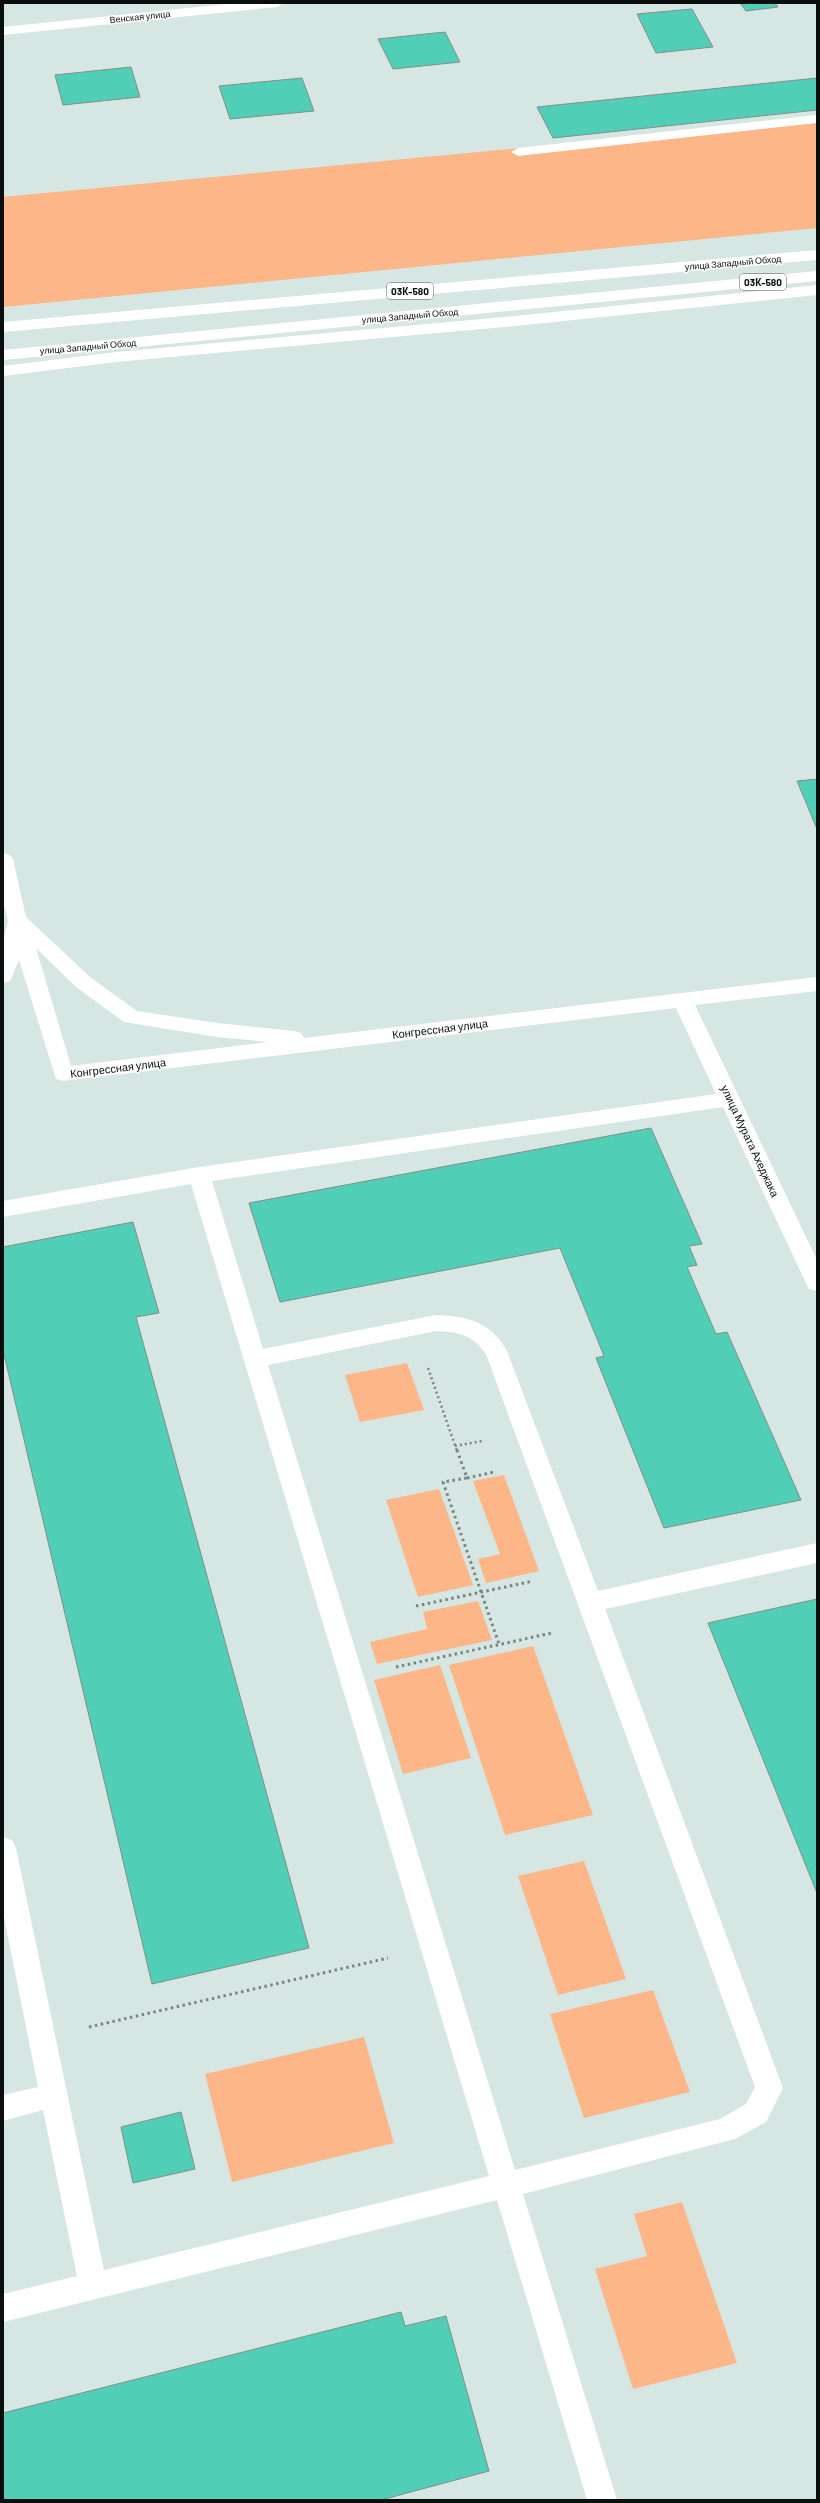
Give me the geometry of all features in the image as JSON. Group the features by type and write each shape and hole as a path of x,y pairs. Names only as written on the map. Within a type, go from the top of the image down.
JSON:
{"main road":[{"name":"Венская улица","path":"3,31 277,3"},
{"path":"518,152 817,119"},
{"name":"улица Западный Обход","path":"3,327 817,255"},
{"name":"улица Западный Обход","path":"3,355 817,276"},
{"path":"3,371 116,357 515,321 817,290"},
{"path":"3,859 17,919 9,961 3,976"},
{"path":"17,919 83,982 132,1017 217,1030 335,1042"},
{"name":"Конгрессная улица","path":"17,919 63,1074 817,984"},
{"name":"улица Мурата Ахеджака","path":"682,1000 817,1283"},
{"path":"3,1209 199,1175 730,1099"},
{"path":"199,1175 602,2500"},
{"path":"3,2308 725,2130 756,2113 769,2088 496,1352 487,1337 465,1324 436,1323 255,1359"},
{"path":"593,1613 817,1553"},
{"path":"3,1848 93,2286"},
{"path":"3,2108 54,2096"}],"path":[{"path":"496,1352 427,1365 467,1478 443,1482 499,1644"},
{"path":"416,1606 578,1571"},
{"path":"352,1677 499,1644 593,1613"},
{"path":"42,2038 434,1948"}],"shaded area":[{"path":"817,120 817,228 3,307 3,197"},
{"path":"407,1363 424,1410 360,1422 345,1375"},
{"path":"504,1475 539,1571 486,1583 478,1559 500,1554 473,1481"},
{"path":"439,1489 473,1585 418,1597 386,1500"},
{"path":"478,1601 492,1640 377,1664 370,1642 427,1629 423,1612"},
{"path":"533,1646 593,1815 505,1835 449,1665"},
{"path":"440,1665 471,1758 403,1774 374,1680"},
{"path":"584,1861 626,1979 558,1995 518,1876"},
{"path":"653,1990 690,2092 584,2118 550,2014"},
{"path":"364,2037 394,2143 232,2182 205,2074"},
{"path":"682,2202 737,2363 633,2389 595,2269 647,2256 634,2214"}],"building":[{"path":"740,3 775,3 778,7 746,11"},
{"path":"692,9 713,47 656,53 637,14"},
{"path":"445,32 460,62 393,69 378,39"},
{"path":"131,67 140,97 63,105 55,75"},
{"path":"302,78 314,111 230,119 219,86"},
{"path":"817,78 817,110 553,138 537,107"},
{"path":"817,779 817,829 797,781"},
{"path":"651,1128 702,1244 689,1246 697,1265 687,1267 716,1334 727,1332 801,1500 664,1528 596,1358 604,1356 560,1248 280,1302 249,1203"},
{"path":"133,1222 159,1313 136,1317 309,1948 152,1984 3,1350 3,1247"},
{"path":"817,1599 817,1893 708,1623"},
{"path":"181,2112 195,2169 133,2183 121,2127"},
{"path":"401,2312 405,2326 446,2316 489,2471 381,2500 3,2500 3,2413"}]}
